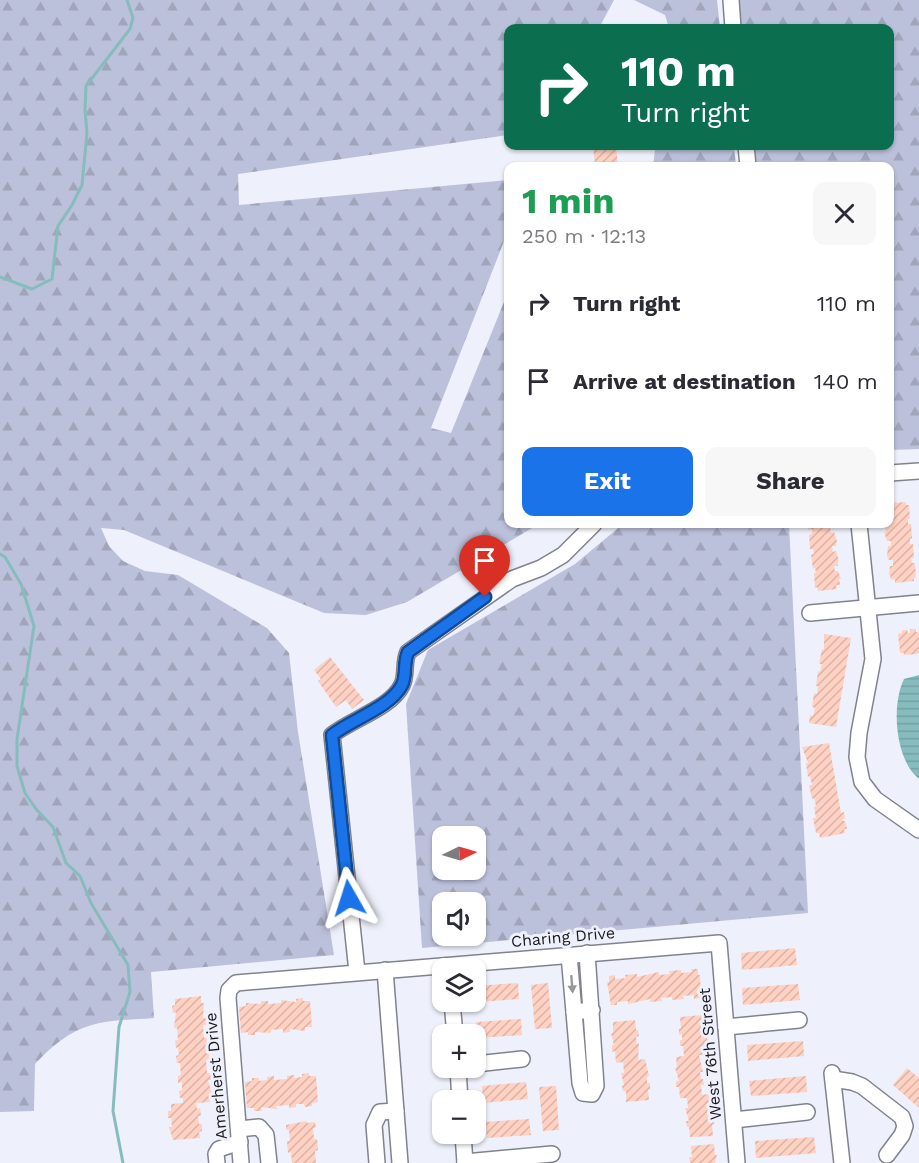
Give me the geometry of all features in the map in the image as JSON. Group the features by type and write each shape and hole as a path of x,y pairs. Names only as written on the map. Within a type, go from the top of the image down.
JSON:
{"street":[{"path":"730,0 733,24"},
{"path":"894,473 919,471"},
{"path":"357,972 332,735 385,703 396,693 403,684 404,661 408,652 512,579 541,568 558,558 590,528"},
{"path":"859,528 873,659 859,733 857,757 862,782 875,799 919,830"},
{"path":"810,614 919,603"},
{"name":"Charing Drive","path":"486,963 719,943"},
{"name":"West 76th Street","path":"719,943 737,1163"},
{"path":"569,955 580,1083 583,1093 588,1095 592,1094 596,1086 587,953"},
{"name":"Charing Drive","path":"231,987 242,982 432,968"},
{"path":"385,970 400,1163"},
{"name":"Amerherst Drive","path":"231,987 228,998 242,1163"},
{"path":"574,1012 592,1010"},
{"path":"726,1027 799,1020"},
{"path":"486,1063 522,1059"},
{"path":"842,1163 833,1076 862,1086 902,1118 905,1126 903,1136 887,1155"},
{"path":"376,1163 374,1125 380,1112 396,1111"},
{"path":"734,1120 807,1112"},
{"path":"217,1163 216,1154 219,1149 239,1135 259,1127 266,1135 269,1163"},
{"path":"464,1144 465,1162 552,1154"}],"green space":[{"path":"0,0 614,0 601,24 504,24 504,136 238,174 239,205 504,180 504,241 431,428 451,433 504,302 504,528 532,528 407,602 366,615 324,613 124,530 101,528 109,546 123,561 145,571 178,575 267,628 289,653 298,732 334,955 151,972 154,1018 99,1023 68,1035 35,1064 34,1111 0,1112"},
{"path":"634,0 717,0 720,24 668,24 665,15"},
{"path":"738,0 919,0 919,449 894,450 894,162 754,162 752,150 894,150 894,24 741,24"},
{"path":"655,150 734,150 736,162 654,162"},
{"path":"618,528 789,528 808,913 486,942 486,892 432,892 432,946 444,946 422,948 406,704 428,650 575,564"}],"shaded area":[{"path":"919,675 919,779 911,770 900,746 897,703 904,679"}],"building":[{"path":"593,150 616,150 618,162 595,162"},
{"path":"906,502 906,505 909,505 908,524 911,524 910,544 913,544 914,558 911,558 912,563 915,563 916,577 914,581 895,583 895,579 891,580 889,575 890,566 893,566 893,560 889,560 887,556 891,541 887,541 884,532 886,532 885,528 894,528 894,503"},
{"path":"808,528 830,528 831,533 834,532 837,541 836,546 832,546 833,552 836,551 839,561 838,566 834,566 841,579 839,579 840,585 836,585 837,589 818,591 817,587 815,588 814,573 816,573 815,568 813,569 811,554 814,554 813,549 810,549 809,535 812,534 812,529 808,530"},
{"path":"910,629 916,629 916,632 919,632 919,651 918,654 904,655 900,653 898,634 902,633 902,630 910,633"},
{"path":"824,634 851,638 836,727 809,723 810,715 813,716 815,708 812,707 814,693 817,694 818,671 820,672 822,664 819,664 822,649 824,650"},
{"path":"330,657 364,700 352,709 346,700 336,707 318,681 321,679 314,670"},
{"path":"829,743 841,813 844,812 843,821 847,829 844,829 845,833 820,838 819,833 816,833 813,818 816,818 814,807 816,806 814,798 812,799 809,785 812,785 806,763 808,763 802,747"},
{"path":"795,948 797,965 742,970 741,953"},
{"path":"691,969 698,969 701,998 694,999 694,995 683,996 684,999 672,1000 672,997 661,998 662,1001 650,1002 650,999 628,1004 628,1001 617,1002 617,1005 611,1005 607,982 609,982 609,976 615,975 615,979 626,978 625,975 637,974 637,977 659,972 659,975 670,974 669,971 692,972"},
{"path":"518,983 519,999 486,1001 486,985"},
{"path":"548,983 552,1028 535,1029 531,985"},
{"path":"798,984 800,1000 743,1005 742,988"},
{"path":"201,996 201,1003 204,1003 203,1018 206,1018 207,1025 203,1025 204,1038 207,1038 206,1053 209,1053 209,1060 206,1060 207,1073 211,1073 211,1080 208,1080 212,1095 209,1095 210,1102 196,1103 197,1109 200,1108 199,1124 202,1124 202,1131 199,1132 200,1138 173,1140 168,1111 171,1111 171,1104 183,1103 183,1098 180,1098 179,1091 182,1090 182,1082 178,1083 178,1076 181,1075 180,1063 177,1063 176,1056 179,1055 175,1041 178,1040 177,1028 174,1028 176,1012 173,1013 172,1006 175,1005 175,999"},
{"path":"303,998 303,1001 310,1001 312,1027 305,1027 305,1031 290,1029 290,1032 283,1033 283,1029 271,1030 271,1033 255,1032 255,1035 248,1035 248,1032 241,1033 239,1007 246,1006 246,1003 261,1004 261,1001 268,1001 268,1004 281,1003 281,1000 296,1002 296,999"},
{"path":"703,1015 707,1032 704,1032 704,1038 707,1038 708,1044 705,1044 706,1055 699,1055 703,1072 700,1072 701,1079 704,1085 701,1085 702,1095 709,1094 710,1105 713,1105 713,1111 710,1111 711,1118 714,1118 713,1136 690,1137 685,1108 688,1108 687,1098 680,1098 679,1087 676,1087 676,1081 679,1081 675,1068 677,1068 676,1057 684,1056 683,1046 680,1046 682,1034 679,1035 680,1017"},
{"path":"521,1019 522,1035 486,1037 486,1024 476,1024 476,1022"},
{"path":"635,1020 639,1036 636,1037 637,1044 639,1043 638,1060 645,1059 649,1076 647,1083 650,1083 649,1100 626,1102 626,1091 623,1091 621,1073 624,1073 623,1062 616,1063 615,1051 612,1052 612,1045 614,1045 611,1033 613,1033 613,1022"},
{"path":"803,1041 804,1056 748,1061 747,1045"},
{"path":"907,1068 919,1078 919,1108 893,1085"},
{"path":"309,1073 309,1076 316,1076 318,1102 312,1103 312,1106 305,1107 304,1104 296,1104 296,1107 289,1108 289,1105 276,1106 277,1109 261,1107 262,1111 247,1108 245,1082 252,1081 252,1078 259,1078 259,1081 274,1076 274,1080 287,1079 287,1076 302,1077 302,1074"},
{"path":"806,1076 807,1092 751,1096 749,1081"},
{"path":"526,1082 528,1099 486,1103 486,1090 482,1090 482,1086"},
{"path":"556,1086 559,1130 543,1131 539,1087"},
{"path":"529,1119 531,1135 487,1138 486,1122"},
{"path":"307,1121 307,1123 315,1122 314,1139 317,1139 318,1150 315,1151 316,1163 292,1163 291,1152 288,1153 287,1141 290,1141 286,1125"},
{"path":"814,1137 816,1153 756,1158 755,1141"},
{"path":"714,1144 715,1155 717,1155 715,1163 690,1163 691,1146"}],"waterway":[{"path":"0,277 32,289 52,279 58,226 82,185 87,133 86,86 130,29 133,18 127,0"},
{"path":"0,554 5,557 21,584 34,626 17,739 17,766 25,793 53,827 66,863 80,876 91,903 128,965 130,992 119,1027 113,1111 123,1163"}],"route":[{"path":"349,898 332,735 385,703 403,684 404,661 408,652 485,597"}]}
